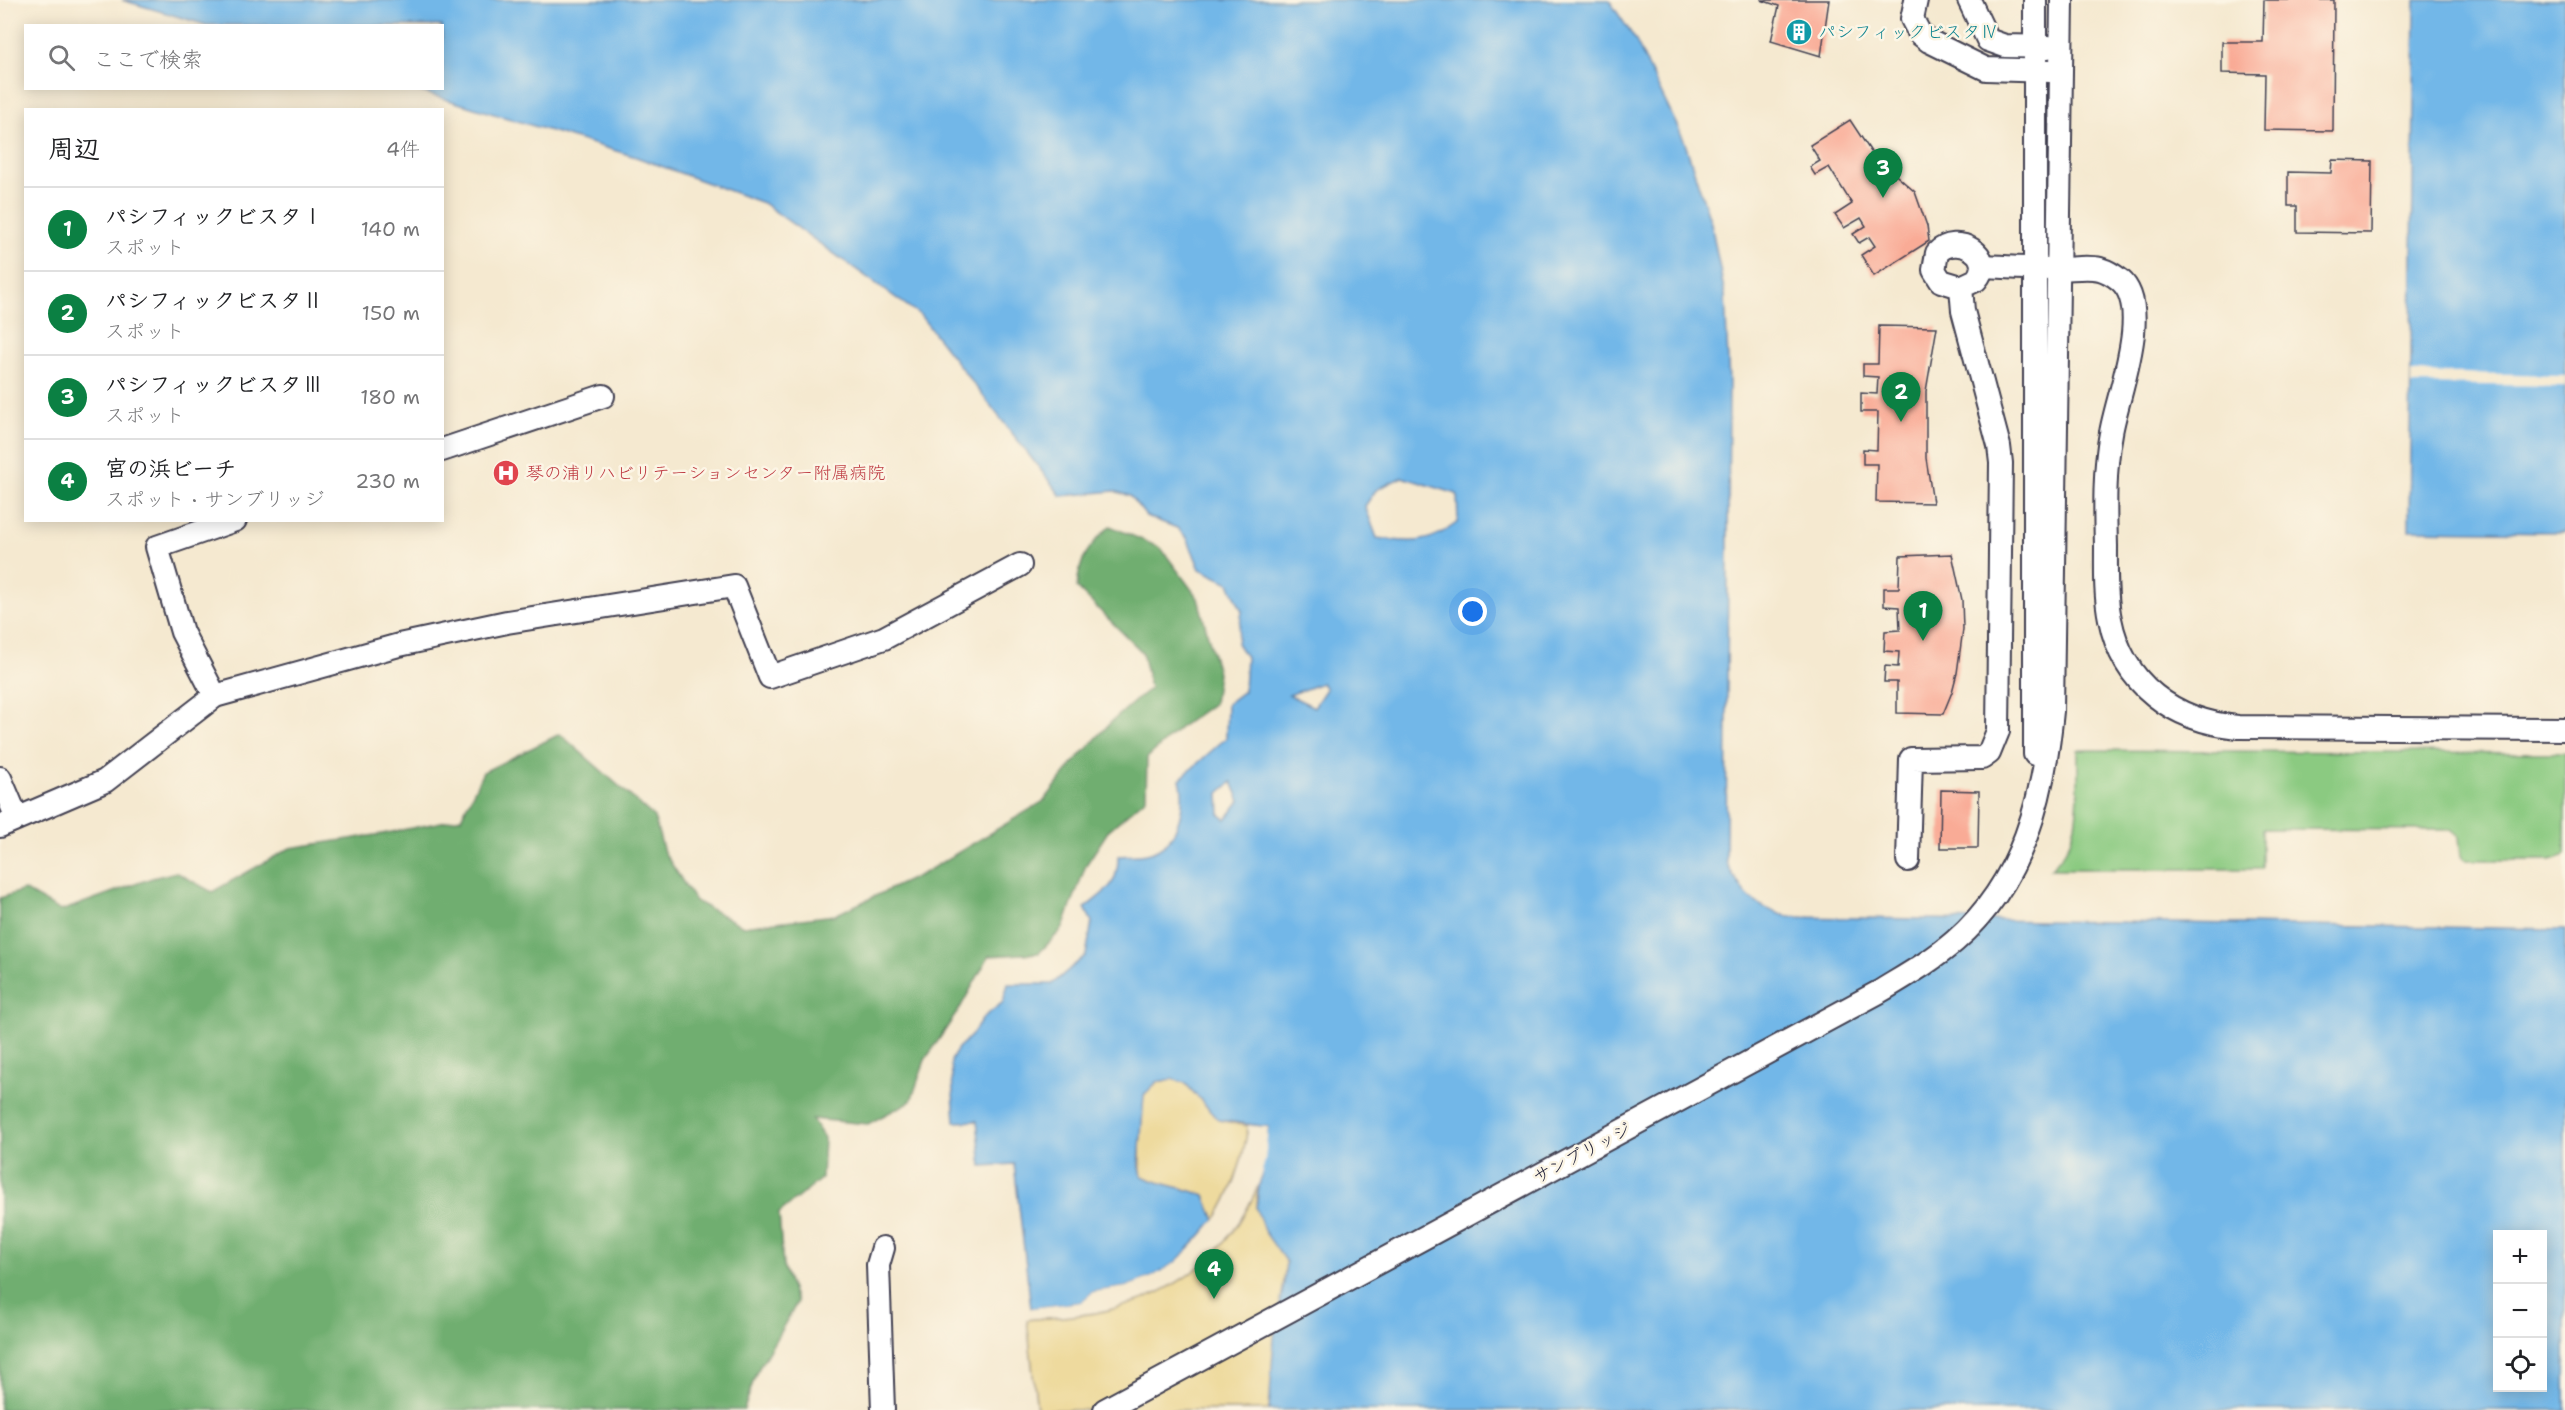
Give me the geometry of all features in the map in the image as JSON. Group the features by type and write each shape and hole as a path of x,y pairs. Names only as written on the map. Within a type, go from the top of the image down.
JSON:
{"street":[{"path":"1916,0 1912,19 1920,34 1978,67 1992,70 2061,70"},
{"path":"1969,0 1982,33 1988,40 2005,46 2062,48"},
{"path":"2022,850 2034,781 2035,0"},
{"path":"2022,850 2040,794 2046,766 2052,711 2062,0"},
{"path":"1953,244 1968,246 1977,254 1982,266 1976,280 1961,286 1947,284 1937,276 1934,270 1935,258 1941,249 1953,244"},
{"path":"1982,266 2101,270 2119,279 2131,297 2132,341 2111,432 2107,466 2105,521 2108,607 2114,634 2126,662 2135,676 2158,699 2175,711 2194,719 2215,725 2238,727 2565,729"},
{"path":"1908,860 1911,759 1970,760 1982,758 1989,753 1998,731 2001,463 1999,446 1963,311 1961,286"},
{"path":"444,449 603,396"},
{"path":"215,696 182,632 157,547 229,522"},
{"path":"0,778 9,822 105,781 215,696 399,645 507,622 734,586 770,677 884,638 1020,565"},
{"name":"サンブリッジ","path":"1105,1410 1880,993 1956,940 1984,910 2003,884 2022,850"},
{"path":"883,1248 878,1265 883,1410"}],"green space":[{"path":"1110,526 1161,548 1198,598 1218,673 1214,703 1182,726 1147,758 1146,798 1109,830 1086,865 1063,928 1039,953 989,956 960,1008 925,1060 911,1101 868,1124 812,1119 824,1138 822,1178 779,1213 783,1266 797,1303 756,1373 744,1410 0,1410 0,898 24,890 61,911 152,878 176,872 212,892 290,848 382,834 461,818 483,772 560,734 654,817 664,852 695,901 743,926 835,915 924,873 1044,801 1072,765 1111,722 1150,688 1142,652 1077,588 1080,568 1086,553"},
{"path":"2078,750 2565,753 2565,855 2551,860 2466,860 2461,856 2459,837 2451,830 2262,829 2262,869 2050,869 2069,844 2074,829 2078,798"}],"sand":[{"path":"1172,1079 1185,1083 1219,1120 1248,1126 1237,1175 1215,1220 1205,1196 1142,1176 1140,1135 1144,1095 1152,1086"},
{"path":"1258,1186 1256,1208 1286,1262 1269,1410 1037,1410 1027,1320 1105,1311 1131,1304 1177,1282 1198,1268 1216,1251 1232,1232"}],"water":[{"path":"122,0 1609,0 1635,39 1684,140 1711,223 1725,295 1729,384 1726,862 1738,883 1757,903 1789,917 2565,929 2565,1410 1269,1410 1274,1337 1286,1262 1264,1231 1256,1208 1268,1127 1219,1120 1185,1083 1172,1079 1157,1082 1144,1095 1139,1163 1142,1176 1205,1196 1215,1220 1176,1262 1152,1277 1126,1287 1093,1292 1081,1302 1031,1308 1014,1164 982,1166 977,1121 955,1122 951,1061 958,1048 971,1036 983,1018 1003,1002 1008,984 1052,984 1086,955 1092,922 1085,908 1110,887 1116,875 1118,856 1144,855 1158,850 1173,834 1181,812 1180,779 1226,738 1227,704 1244,691 1246,657 1237,643 1242,611 1229,583 1200,569 1187,538 1177,528 1146,516 1130,496 1114,491 1061,496 920,315 763,203 636,157 415,90 444,90 444,24 203,24","holes":["1402,477 1457,494 1458,522 1438,535 1420,540 1401,541 1377,538 1365,506 1376,490","1322,683 1326,689 1314,707 1289,695","1232,782 1240,801 1226,819 1220,815 1219,793"]},
{"path":"2415,0 2565,0 2565,532 2409,530"}],"pier":[{"path":"2411,372 2565,375 2565,386 2411,384"},
{"path":"1248,1126 1268,1127 1265,1161 1255,1195 1262,1160 1264,1129 1247,1129"},
{"path":"1217,1217 1217,1222 1178,1265 1153,1280 1126,1290 1095,1295 1081,1305 1032,1311 1031,1308 1081,1302 1093,1292 1126,1287 1152,1277 1176,1262 1197,1242"}],"building":[{"name":"パシフィックビスタⅣ","path":"1761,0 1829,0 1821,56 1771,41 1779,6"},
{"path":"2264,0 2334,0 2333,131 2264,130 2265,74 2222,73 2222,42 2263,42"},
{"path":"1850,120 1873,155 1915,192 1927,226 1929,241 1874,276 1861,255 1875,246 1869,237 1859,243 1853,234 1866,226 1861,218 1844,228 1835,215 1852,204 1829,167 1815,175 1810,167 1820,161 1810,145"},
{"path":"2332,160 2372,161 2371,233 2297,232 2297,206 2288,206 2288,172 2331,173"},
{"path":"1879,326 1937,327 1926,391 1926,458 1933,503 1876,502 1877,464 1863,464 1863,449 1877,450 1878,412 1861,412 1861,393 1877,394 1878,377 1863,376 1863,364 1878,364"},
{"path":"1952,554 1962,600 1963,629 1952,692 1943,714 1897,713 1897,682 1884,682 1885,666 1898,667 1899,652 1884,651 1885,631 1900,630 1899,607 1884,606 1884,588 1899,588 1900,556"},
{"path":"1941,790 1979,791 1978,848 1940,848"}],"place":[{"name":"パシフィックビスタⅣ","path":"1799,32"},
{"name":"パシフィックビスタⅢ","path":"1883,198"},
{"name":"パシフィックビスタⅡ","path":"1901,422"},
{"name":"琴の浦リハビリテーションセンター附属病院","path":"506,473"},
{"name":"パシフィックビスタⅠ","path":"1923,641"},
{"name":"宮の浜ビーチ","path":"1214,1299"}]}
